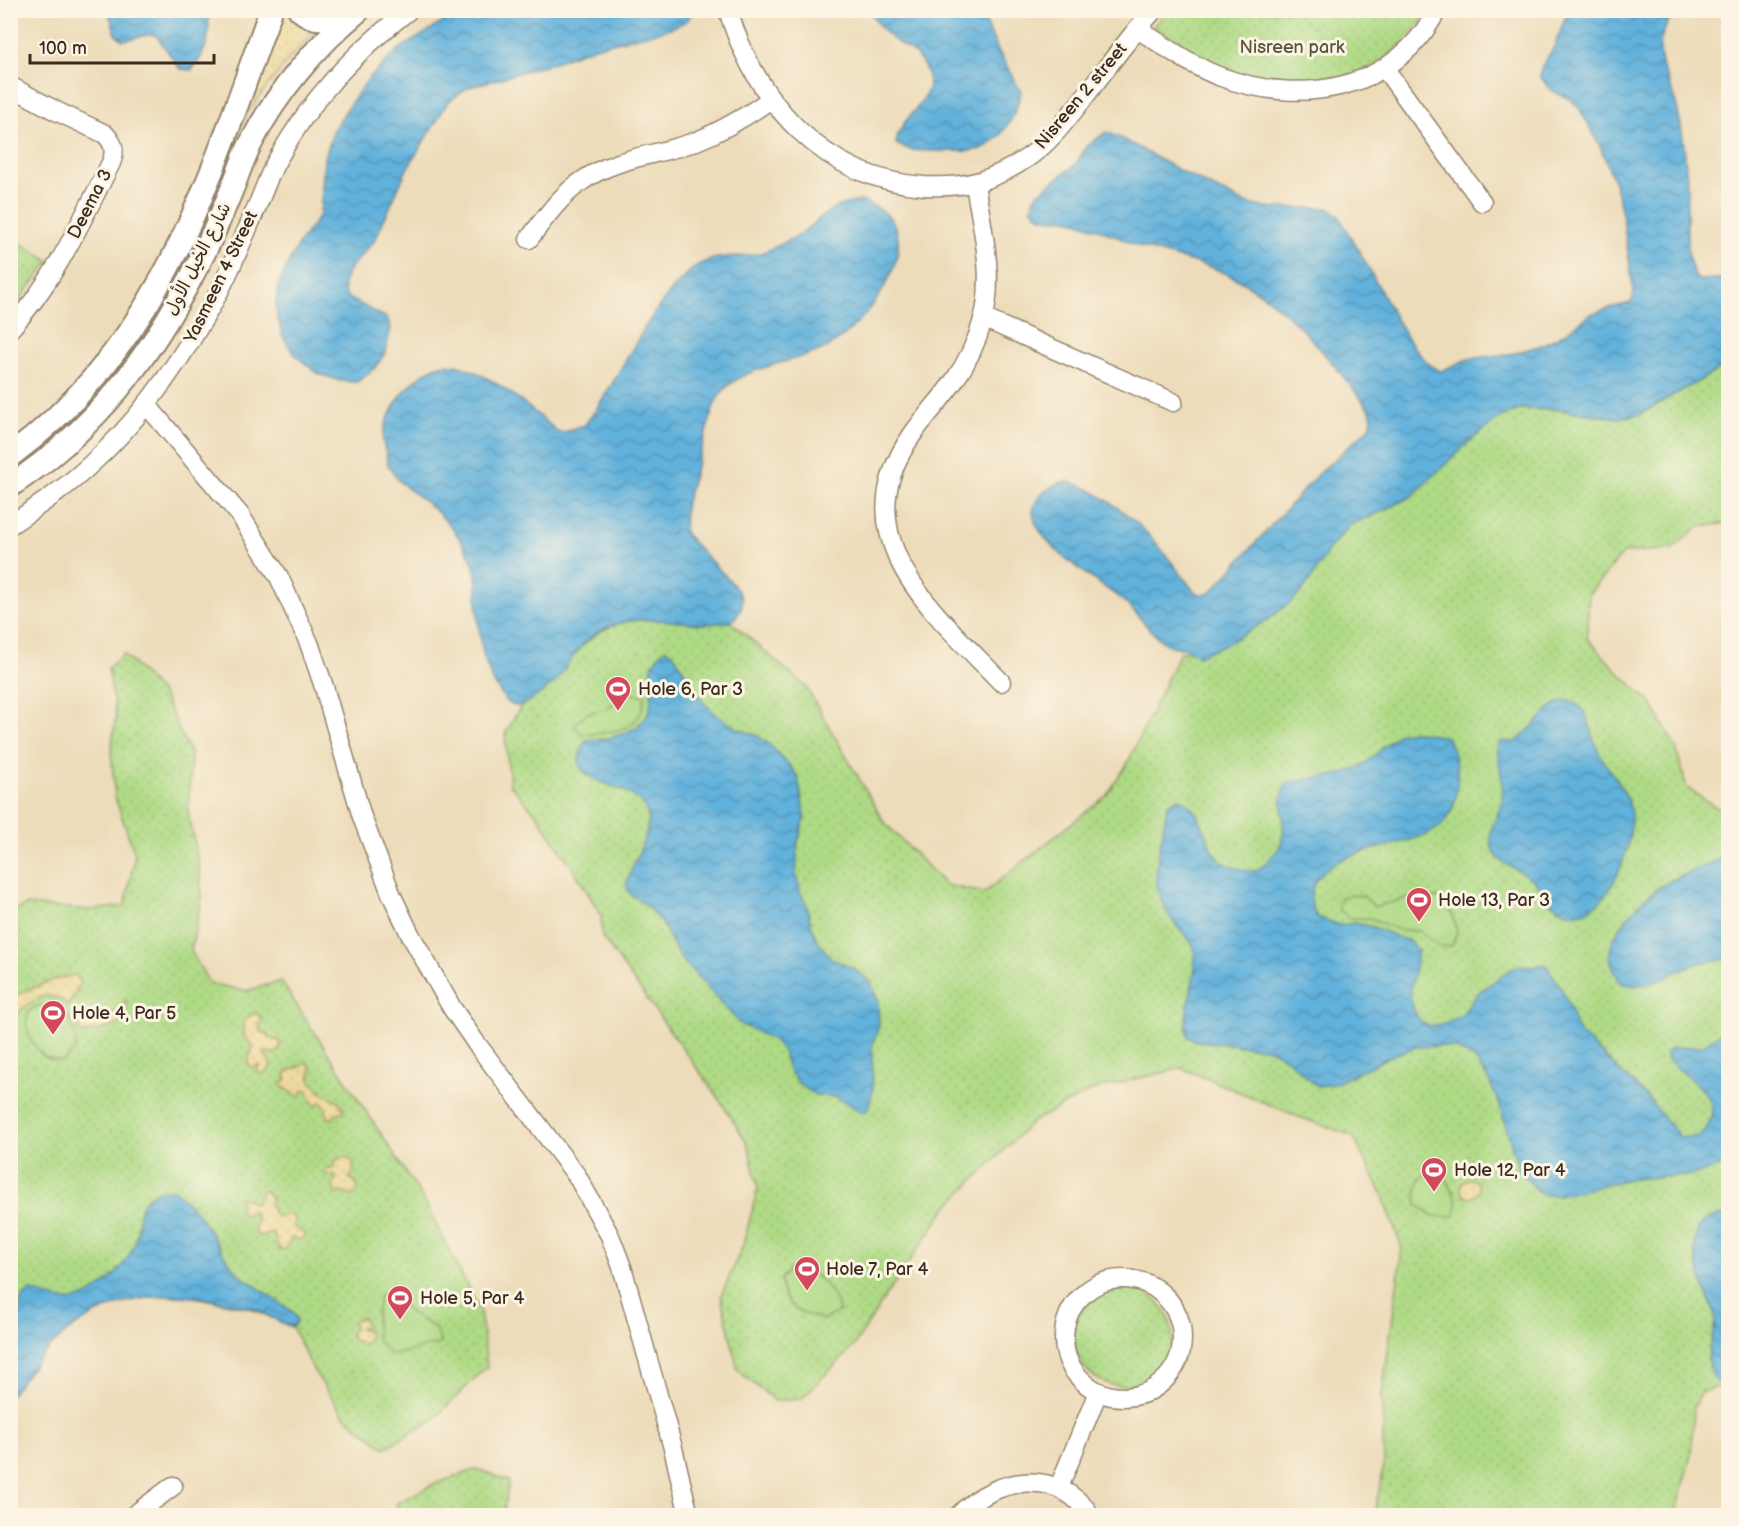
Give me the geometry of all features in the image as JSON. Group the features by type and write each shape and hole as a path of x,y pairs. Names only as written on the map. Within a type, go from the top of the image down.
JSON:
{"main road":[{"name":"شارع الخيل الأول","path":"10,456 57,418 81,394 123,342 159,285 185,236 203,195 271,10"},
{"path":"300,10 309,17 320,20 347,10"},
{"name":"شارع الخيل الأول","path":"10,486 50,459 76,436 101,411 143,356 163,327 197,267 250,144 271,110 294,77 320,47 359,10"}],"street":[{"name":"Yasmeen 4 Street","path":"10,525 53,496 91,465 146,404 178,360 207,313 232,263 275,163 305,113 337,74 373,38 409,10"},
{"name":"Nisreen 2 street","path":"728,10 744,54 771,99 792,124 816,146 844,164 875,177 908,184 940,187 975,184 1003,173 1029,157 1052,137 1137,28 1154,10"},
{"path":"1137,28 1188,60 1219,76 1251,87 1285,92 1320,90 1353,83 1385,69 1411,49 1431,23 1437,10"},
{"path":"1385,69 1482,202"},
{"name":"Deema 3","path":"10,86 105,134 110,139 114,151 111,163 57,268 41,293 10,329"},
{"path":"529,239 565,194 599,170 618,162 695,142 730,125 771,99"},
{"path":"975,184 987,267 983,318 972,350 955,380 902,450 889,488 888,530 904,572 916,591 1001,682"},
{"path":"983,318 1173,402"},
{"path":"146,404 240,516 279,577 309,643 365,827 392,896 410,934 458,1017 577,1176 610,1236 622,1268 673,1448 689,1515"},
{"path":"1118,1279 1137,1281 1155,1288 1170,1302 1179,1319 1182,1338 1179,1357 1169,1374 1155,1388 1137,1395 1117,1397 1098,1392 1082,1382 1070,1366 1064,1348 1064,1328 1071,1310 1083,1294 1099,1284 1118,1279"},
{"path":"1059,1487 1098,1392"},
{"path":"958,1515 970,1503 990,1491 1013,1484 1036,1483 1059,1487 1083,1504 1091,1515"},
{"path":"134,1515 172,1486"}],"green space":[{"name":"Nisreen park","path":"1167,11 1430,11 1398,47 1371,67 1336,80 1297,83 1277,82 1241,75 1207,59 1153,26"},
{"path":"11,238 50,261 11,310"},
{"path":"1728,367 1728,523 1698,527 1672,549 1623,553 1589,594 1587,638 1615,669 1652,704 1676,748 1687,788 1728,815 1728,1384 1702,1392 1694,1407 1691,1455 1675,1515 1374,1515 1384,1465 1382,1396 1402,1248 1383,1196 1353,1136 1299,1117 1182,1068 1094,1089 1032,1122 947,1207 854,1346 801,1399 775,1401 738,1371 721,1296 743,1245 758,1188 748,1144 715,1093 602,937 601,915 574,870 537,815 510,785 505,734 521,706 556,681 565,665 581,647 598,633 616,624 641,619 701,624 731,622 806,687 884,822 946,885 984,893 1107,795 1126,766 1180,652 1193,651 1296,598 1311,579 1329,549 1350,525 1412,496 1471,440 1501,417 1521,409 1552,409 1619,418 1640,414 1718,370"},
{"path":"124,654 163,695 191,755 188,811 199,866 202,897 191,951 209,983 246,991 281,981 422,1197 480,1311 487,1366 433,1420 385,1448 344,1416 314,1371 292,1327 250,1308 183,1295 155,1296 125,1302 101,1310 76,1324 34,1363 11,1394 11,913 26,905 91,910 125,906 135,855 115,797 111,750 116,716 108,668"},
{"name":"Hole 6, Par 3","path":"628,693 645,696 638,718 632,724 615,731 583,735 574,725 586,714 607,708"},
{"name":"Hole 13, Par 3","path":"1351,895 1363,896 1375,907 1416,896 1444,899 1453,916 1457,931 1452,946 1440,947 1419,931 1396,929 1370,918 1350,918 1339,910 1340,898"},
{"name":"Hole 4, Par 5","path":"40,1005 57,1009 72,1023 76,1048 63,1062 44,1057 30,1039 26,1024 29,1011"},
{"name":"Hole 12, Par 4","path":"1432,1168 1442,1170 1453,1192 1457,1204 1454,1215 1434,1216 1417,1204 1418,1184"},
{"name":"Hole 7, Par 4","path":"793,1266 817,1277 828,1288 840,1311 823,1320 794,1308 785,1297 780,1280"},
{"name":"Hole 5, Par 4","path":"394,1288 408,1312 434,1327 441,1343 391,1356 377,1340 376,1316 379,1297"},
{"path":"1123,1288 1142,1291 1158,1302 1169,1318 1172,1337 1169,1356 1158,1372 1142,1383 1123,1386 1104,1383 1088,1372 1077,1356 1074,1337 1077,1318 1088,1302 1104,1291"},
{"path":"477,1469 509,1481 503,1515 396,1515 397,1503 432,1485"}],"sand":[{"path":"282,11 289,11 297,21 318,29 274,77 237,131"},
{"path":"76,975 80,984 68,1005 52,996 44,996 23,1008 11,1020 11,997 56,979"},
{"path":"126,1000 124,1017 119,1022 106,1029 81,1034 78,1024 112,1015"},
{"path":"252,1014 257,1014 263,1019 259,1024 260,1032 268,1034 269,1038 278,1040 281,1044 276,1053 264,1053 271,1064 269,1070 264,1074 257,1072 259,1065 251,1068 248,1062 253,1046 244,1036 244,1020"},
{"path":"307,1062 311,1066 310,1080 320,1092 337,1100 344,1109 343,1112 336,1113 333,1119 328,1117 324,1104 313,1103 307,1090 303,1090 299,1097 282,1086 287,1079 285,1074"},
{"path":"345,1157 354,1164 349,1178 356,1182 358,1190 352,1196 343,1192 335,1193 333,1186 336,1177 325,1174 326,1169 334,1167 336,1160"},
{"path":"1470,1179 1476,1182 1479,1188 1476,1194 1470,1197 1464,1194 1461,1188 1464,1182"},
{"path":"262,1191 271,1197 270,1206 276,1217 291,1214 294,1218 294,1227 305,1234 301,1240 291,1238 286,1249 279,1249 273,1232 260,1237 254,1231 257,1219 253,1211 241,1213 239,1199 245,1198 255,1204"},
{"path":"363,1317 367,1326 360,1329 367,1331 369,1335 367,1342 362,1344 353,1340 350,1334 354,1329 354,1321"}],"water":[{"path":"462,10 693,11 687,21 666,30 595,47 552,63 467,88 448,102 407,169 375,240 350,268 344,281 344,291 348,298 387,318 391,328 385,353 375,368 357,382 340,381 317,373 295,355 283,337 276,302 279,282 299,243 320,215 324,160 334,129 370,77 398,50"},
{"path":"108,11 207,11 209,27 205,49 192,70 180,69 156,35 122,40 116,34"},
{"path":"871,11 981,11 997,48 1021,92 1016,109 1003,132 990,144 978,150 918,150 896,144 899,132 927,93 929,82 926,70 916,55 896,42 880,26"},
{"path":"1568,11 1675,11 1662,35 1660,52 1678,111 1684,143 1689,260 1698,280 1728,278 1728,367 1718,370 1640,414 1619,418 1552,409 1521,409 1501,417 1471,440 1412,496 1350,525 1329,549 1311,579 1296,598 1269,619 1230,642 1198,656 1188,649 1164,643 1127,604 1060,554 1044,537 1035,521 1034,505 1045,491 1057,484 1074,483 1108,501 1146,532 1195,592 1204,595 1211,592 1317,475 1370,427 1372,419 1370,410 1305,333 1268,299 1247,285 1215,269 1141,247 1080,222 1042,217 1031,208 1035,196 1076,164 1087,146 1106,132 1245,203 1266,208 1328,208 1339,216 1409,340 1430,365 1441,371 1468,359 1515,353 1542,345 1565,333 1591,314 1631,303 1634,294 1622,213 1614,181 1601,149 1579,108 1570,99 1550,90 1540,76 1542,66 1554,47"},
{"path":"861,201 888,215 894,224 898,239 897,256 892,272 873,304 849,331 823,349 768,366 734,381 721,393 713,409 685,506 684,532 737,590 742,601 738,614 731,622 723,623 635,620 610,626 585,642 557,680 544,691 520,705 508,703 489,673 482,651 476,577 468,553 441,516 401,483 388,466 383,443 384,430 393,407 400,397 416,380 430,370 440,365 454,365 470,369 503,388 559,433 584,426 609,389 655,311 695,267 719,258 765,252 798,235 836,207"},
{"path":"665,649 673,653 703,702 719,717 737,728 756,735 770,745 798,777 805,817 798,842 796,875 811,924 817,940 832,959 853,968 871,982 878,1002 879,1026 872,1047 873,1089 868,1110 861,1112 836,1097 815,1095 799,1084 787,1067 783,1051 772,1039 740,1024 679,956 662,923 645,904 631,895 626,886 647,829 647,812 640,801 629,793 589,776 581,768 580,756 586,740 604,739 623,734 639,725 645,718 651,702 653,664"},
{"path":"1567,700 1576,704 1586,715 1598,751 1623,789 1631,814 1628,845 1614,882 1604,897 1592,908 1578,913 1558,908 1531,879 1498,858 1490,838 1502,798 1497,746 1501,741 1516,742 1555,704"},
{"path":"1412,731 1447,737 1455,758 1457,772 1456,795 1450,814 1443,824 1432,832 1405,842 1358,853 1325,870 1316,880 1311,895 1312,906 1317,917 1340,925 1356,923 1373,927 1410,942 1418,950 1410,995 1414,1011 1421,1022 1430,1026 1461,1016 1479,992 1516,966 1546,965 1564,993 1579,1032 1646,1096 1680,1137 1695,1137 1704,1132 1711,1117 1712,1106 1708,1096 1701,1088 1666,1058 1666,1052 1673,1048 1702,1046 1728,1027 1728,1162 1702,1173 1634,1179 1572,1193 1542,1195 1519,1171 1499,1103 1487,1077 1476,1061 1458,1049 1442,1046 1416,1047 1393,1055 1335,1084 1317,1086 1288,1060 1271,1049 1197,1041 1188,1037 1186,1016 1194,971 1194,950 1190,941 1165,908 1160,898 1156,877 1168,804 1179,798 1191,807 1199,818 1215,853 1223,862 1237,868 1257,871 1280,846 1283,831 1282,798 1286,783 1342,774 1357,768 1398,734"},
{"path":"1722,858 1728,860 1728,959 1700,963 1651,983 1632,985 1621,983 1613,969 1610,953 1622,924 1647,897 1663,885"},
{"path":"159,1190 174,1190 191,1206 240,1275 294,1313 297,1321 292,1327 250,1307 198,1298 152,1297 130,1301 88,1318 68,1332 44,1353 11,1394 11,1352 19,1325 21,1299 30,1290 52,1298 70,1300 79,1299 97,1290 115,1274 129,1255 137,1236 141,1208 150,1196"},
{"path":"1728,1215 1728,1382 1718,1383 1712,1374 1708,1358 1715,1314 1697,1265 1695,1243 1702,1224 1710,1218"}],"place":[{"name":"Hole 6, Par 3","path":"618,712"},
{"name":"Hole 13, Par 3","path":"1419,923"},
{"name":"Hole 4, Par 5","path":"53,1036"},
{"name":"Hole 12, Par 4","path":"1434,1193"},
{"name":"Hole 7, Par 4","path":"807,1292"},
{"name":"Hole 5, Par 4","path":"400,1321"}]}
